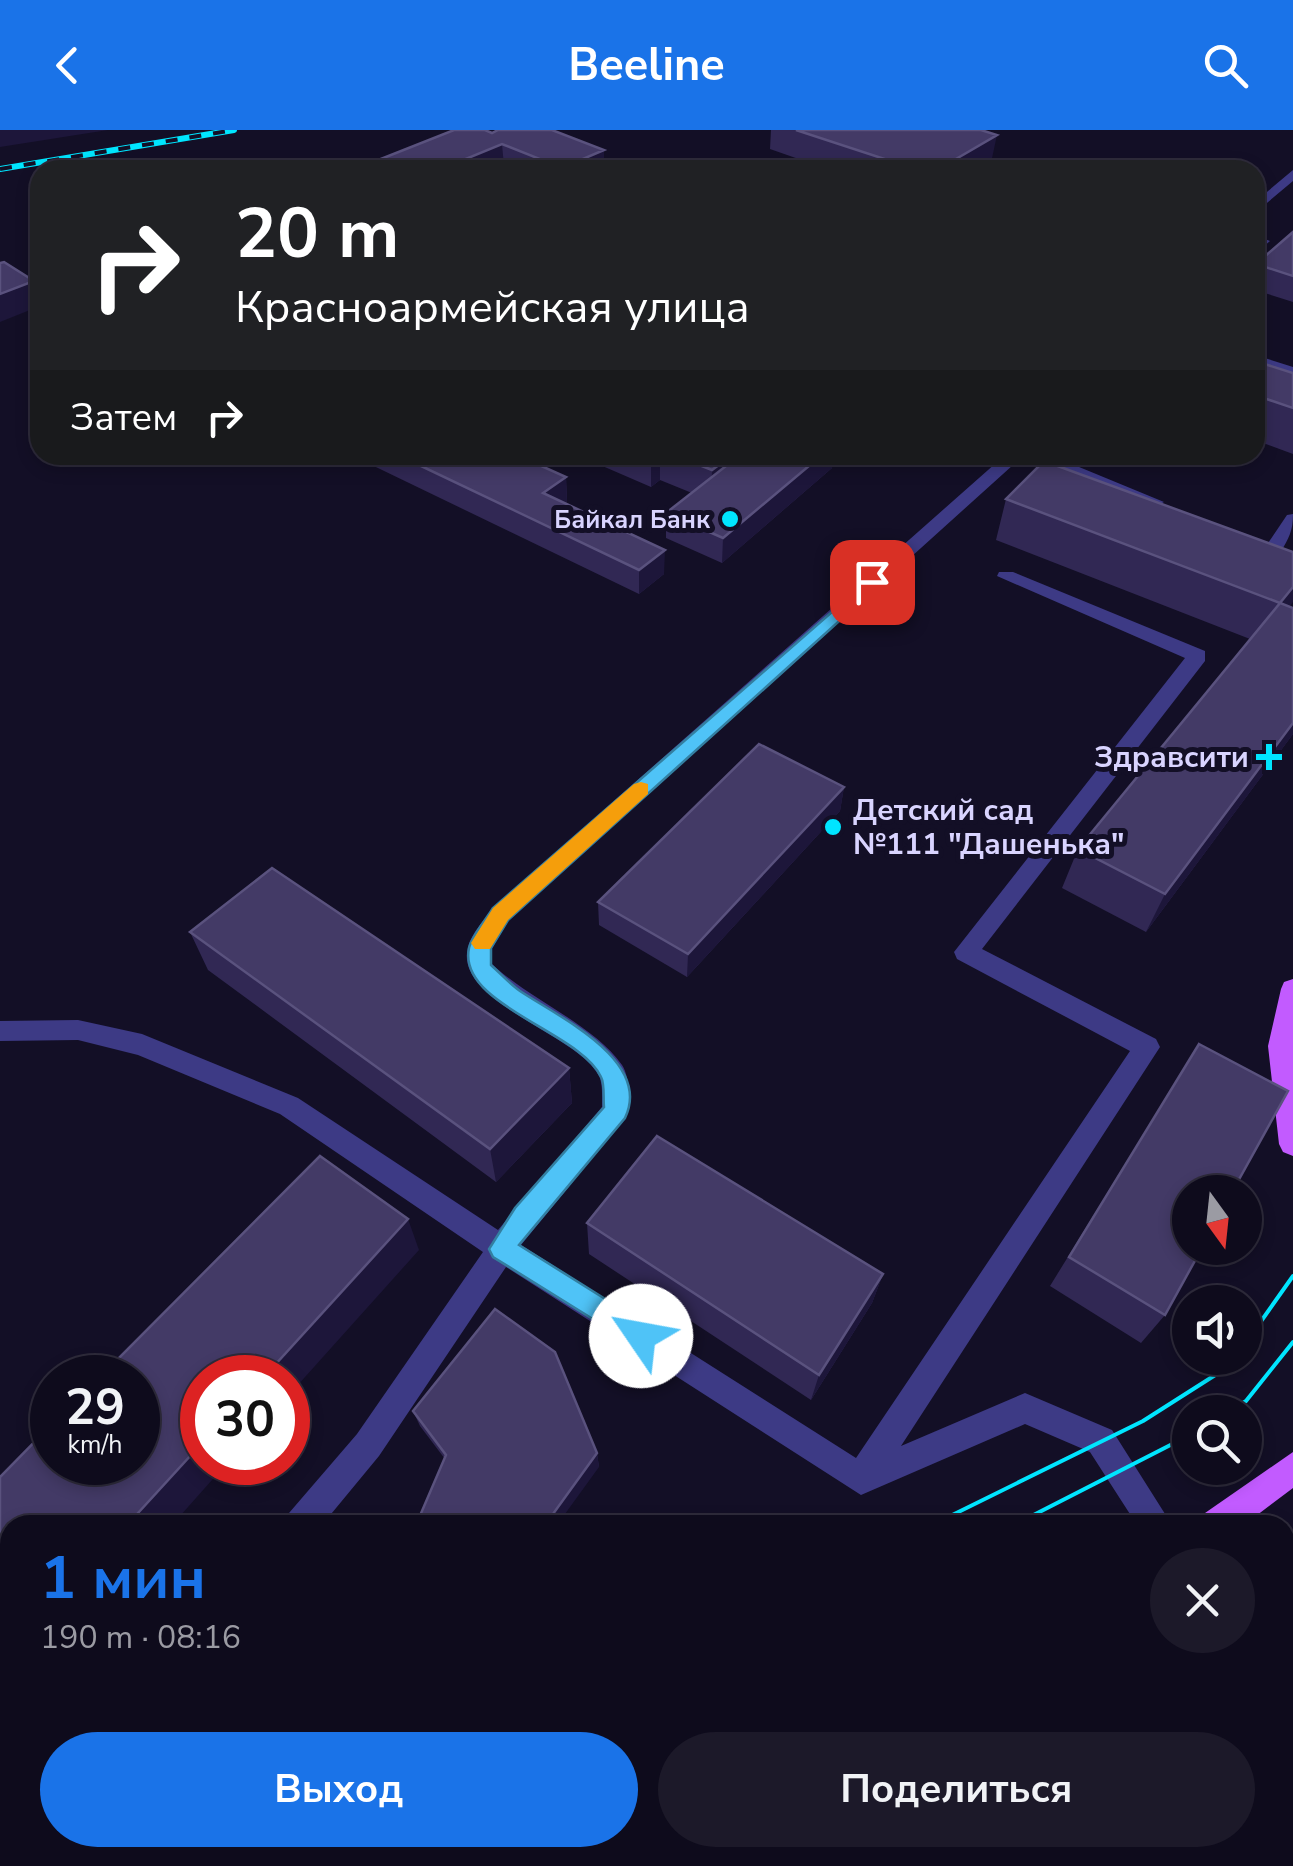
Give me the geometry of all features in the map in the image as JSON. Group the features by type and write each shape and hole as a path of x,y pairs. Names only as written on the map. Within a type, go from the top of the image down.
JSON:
{"main road":[{"path":"1293,989 1286,1004 1281,1087 1293,1144"},
{"path":"1230,1515 1293,1468"}],"street":[{"path":"1265,200 1293,174"},
{"path":"1265,363 1293,372"},
{"path":"308,1515 368,1445 524,1216 616,1110 613,1073 590,1049 507,994 480,968 480,947 500,914 1004,465"},
{"path":"1060,465 1181,512"},
{"path":"1293,519 1264,545 1293,556"},
{"path":"862,1479 1147,1047 966,952 1198,656 1006,576"},
{"path":"0,1030 78,1030 142,1045 288,1106 502,1249 862,1479"},
{"path":"862,1479 1024,1408 1101,1441 1149,1515"}],"building":[{"path":"454,130 552,130 604,150 581,160 542,160 502,144 463,160 378,160"},
{"path":"796,130 981,130 997,135 954,160 888,160"},
{"path":"1293,232 1293,276 1265,267 1265,256"},
{"path":"0,263 30,278 30,283 0,294"},
{"path":"1265,364 1293,373 1293,408 1265,398"},
{"path":"419,465 539,465 566,477 543,493 665,550 639,570"},
{"path":"727,465 810,465 723,538 666,513"},
{"path":"1040,465 1055,465 1293,552 1293,587 1280,603 1006,499"},
{"path":"1280,603 1293,608 1293,723 1165,894 1078,849"},
{"path":"759,744 844,787 688,954 598,902"},
{"path":"272,868 569,1068 490,1149 190,932"},
{"path":"1199,1044 1288,1091 1241,1175 1172,1175 1172,1265 1193,1265 1182,1285 1172,1285 1172,1302 1165,1315 1069,1257"},
{"path":"657,1136 883,1274 819,1375 587,1223"},
{"path":"320,1156 408,1219 284,1355 180,1355 180,1467 136,1515 0,1515 0,1477 30,1446 30,1485 160,1485 160,1355 122,1355"},
{"path":"495,1309 555,1352 597,1453 551,1515 420,1515 446,1455 413,1411"}],"tram line":[{"path":"1262,1320 1293,1276"},
{"path":"1251,1395 1293,1342"},
{"path":"952,1515 1143,1421 1215,1375"},
{"path":"1034,1515 1172,1444"}],"railway":[{"path":"54,160 234,130"},
{"path":"0,169 30,164"}],"slow traffic":[{"path":"482,943 500,914 641,789"}],"place":[{"name":"Байкал Банк","path":"730,519"},
{"name":"Здравсити","path":"1269,757"},
{"name":"Детский сад №111 \"Дашенька\"","path":"833,827"}],"route":[{"path":"641,1336 502,1249 524,1216 616,1110 613,1073 590,1049 507,994 480,968 480,947 500,914 872,582"}]}
